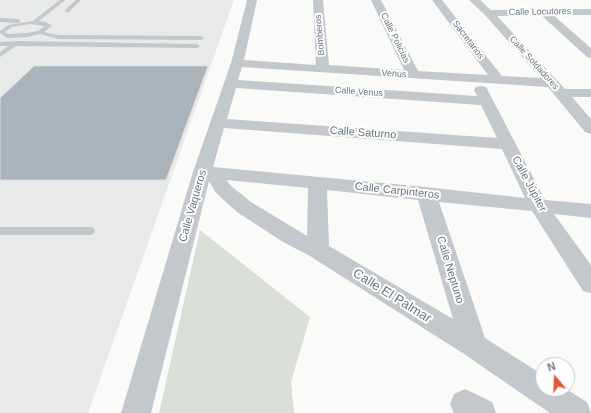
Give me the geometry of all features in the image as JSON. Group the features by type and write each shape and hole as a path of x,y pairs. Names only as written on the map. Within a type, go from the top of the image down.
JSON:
{"street":[{"name":"Calle Vaqueros","path":"136,413 210,172 218,123 237,63 252,0"},
{"name":"Bomberos","path":"318,0 323,69"},
{"name":"Calle Policías","path":"376,0 413,75"},
{"name":"Sacretarios","path":"437,0 498,80"},
{"name":"Calle Soldadores","path":"474,0 489,13 561,93 591,129"},
{"path":"543,12 591,54"},
{"name":"Calle Locutores","path":"489,13 591,12"},
{"name":"Venus","path":"237,63 551,83"},
{"name":"Calle Júpiter","path":"476,79 538,205 591,284"},
{"name":"Calle Venus","path":"230,84 487,101"},
{"path":"561,93 591,94"},
{"name":"Calle Saturno","path":"218,123 508,144"},
{"name":"Calle Carpinteros","path":"210,172 591,211"},
{"name":"Calle El Palmar","path":"210,172 223,189 244,207 291,237 318,250 474,346 576,413"},
{"path":"317,183 318,250"},
{"name":"Calle Neptuno","path":"426,194 474,346"}],"lane":[{"path":"7,36 2,32 6,28 32,22 63,0"},
{"path":"67,11 79,0"},
{"path":"0,20 44,22 49,26 40,32 27,35 7,36 0,40"},
{"path":"40,32 58,37 200,38"},
{"path":"0,55 27,35"},
{"path":"0,44 197,46"},
{"path":"0,231 90,231"}],"shaded area":[{"path":"0,0 234,0 88,413 0,413"},
{"path":"200,230 310,317 291,382 294,413 159,413"}],"building":[{"path":"34,66 208,66 166,180 0,180 0,98"}]}
